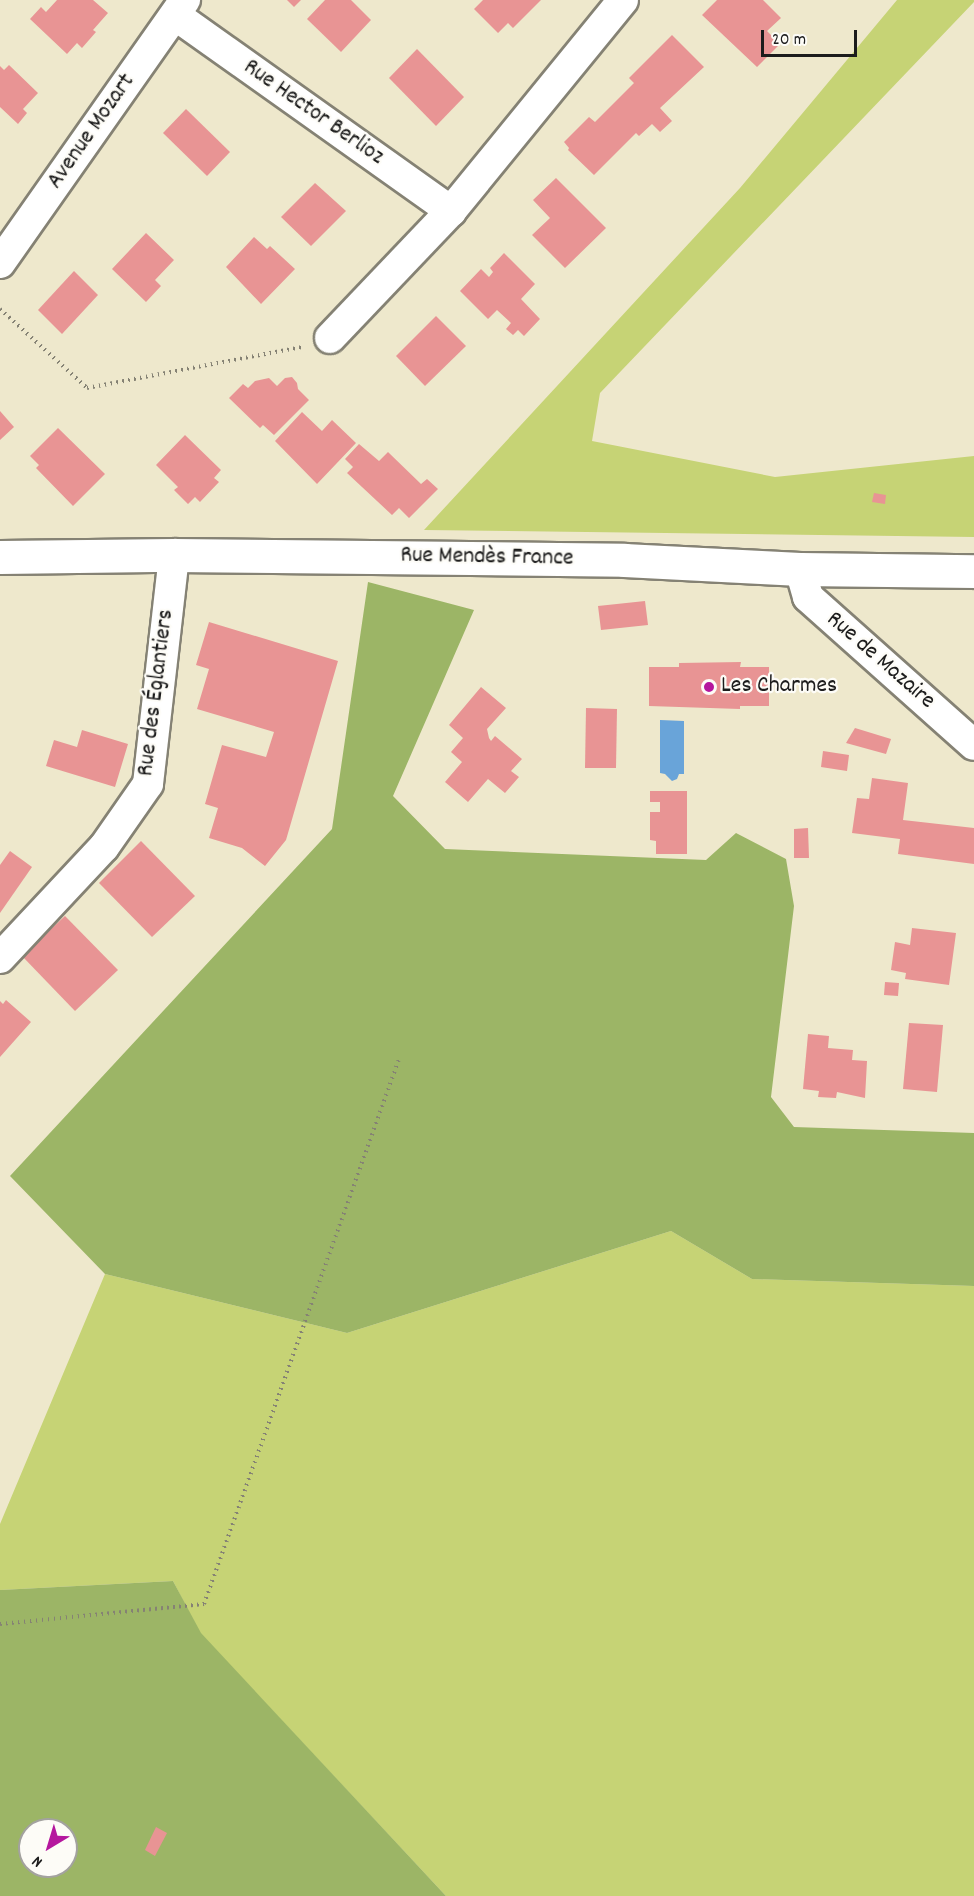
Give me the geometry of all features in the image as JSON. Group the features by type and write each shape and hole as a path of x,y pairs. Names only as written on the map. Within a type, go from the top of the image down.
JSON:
{"street":[{"path":"330,338 451,211 622,0"},
{"name":"Rue Hector Berlioz","path":"180,7 451,211"},
{"name":"Avenue Mozart","path":"0,263 180,7"},
{"name":"Rue Mendès France","path":"0,557 174,555 624,560 800,569 974,571"},
{"name":"Rue des Églantiers","path":"0,958 104,847 148,784 174,555"},
{"name":"Rue de Mazaire","path":"800,569 808,597 974,745"}],"path":[{"path":"0,309 87,388 298,348 330,338"},
{"path":"0,1624 204,1604 399,1059"}],"green space":[{"path":"897,0 974,0 974,2 600,393 592,441 775,477 974,456 974,537 424,530 740,188"},
{"path":"368,582 474,610 393,796 445,849 706,860 736,833 786,859 794,906 771,1097 794,1127 974,1133 974,1286 752,1279 671,1231 347,1333 105,1274 10,1176 332,829"},
{"path":"671,1231 752,1279 974,1286 974,1896 446,1896 200,1633 173,1581 0,1590 0,1524 105,1274 347,1333"},
{"path":"173,1581 201,1633 446,1896 0,1896 0,1590"}],"water":[{"path":"660,720 684,721 684,774 679,774 677,779 672,781 665,774 660,773"}],"building":[{"path":"57,0 93,0 108,13 93,30 96,32 82,48 77,43 67,54 30,19 41,7 46,12"},
{"path":"287,0 301,0 294,7"},
{"path":"325,0 351,0 371,20 341,52 307,19"},
{"path":"483,0 541,0 513,28 508,23 498,33 474,9"},
{"path":"717,0 763,0 781,18 767,31 780,44 757,67 702,15"},
{"path":"672,35 704,67 660,108 672,121 660,132 652,124 639,136 636,133 594,175 568,150 564,142 589,117 595,122 634,83 629,78"},
{"path":"417,49 464,97 436,126 389,78"},
{"path":"9,65 38,93 23,109 27,113 18,124 0,107 0,66 4,70"},
{"path":"186,109 230,152 207,176 163,133"},
{"path":"556,178 606,228 565,268 532,235 550,218 533,200"},
{"path":"315,183 346,211 311,246 281,217"},
{"path":"146,233 174,260 155,280 161,286 146,302 112,269"},
{"path":"254,237 267,249 270,246 295,269 261,304 226,267"},
{"path":"504,253 535,284 521,299 540,319 524,336 518,330 513,335 506,329 511,323 497,310 488,319 460,291 481,269 489,277 493,272 490,268"},
{"path":"74,271 98,295 62,334 38,310"},
{"path":"436,316 466,346 425,386 396,356"},
{"path":"292,377 298,389 309,400 274,435 263,425 260,428 229,398 243,384 248,388 255,381 269,378 277,386 285,378"},
{"path":"0,411 14,427 0,440"},
{"path":"302,412 322,431 332,420 356,443 317,484 275,441"},
{"path":"58,428 105,474 73,506 36,468 39,465 30,456"},
{"path":"185,435 221,470 214,478 219,482 200,502 195,497 188,504 174,490 178,487 156,465"},
{"path":"359,444 379,461 388,452 421,484 427,479 438,489 409,518 399,508 392,515 347,473 353,467 345,459"},
{"path":"874,493 886,495 885,504 872,502"},
{"path":"645,601 648,625 601,630 598,606"},
{"path":"209,622 338,661 286,840 265,866 242,848 209,838 218,808 205,804 222,745 266,757 274,732 197,709 209,669 196,665"},
{"name":"Les Charmes","path":"741,662 740,667 769,667 769,706 740,706 740,709 649,706 649,667 679,667 679,663"},
{"path":"481,687 506,708 487,729 489,738 491,741 495,736 522,759 511,771 519,777 505,793 488,779 468,802 445,782 462,762 451,752 463,738 449,725"},
{"path":"586,708 617,709 616,768 585,768"},
{"path":"855,728 891,739 886,754 846,743"},
{"path":"82,730 128,744 115,787 46,766 54,740 77,747"},
{"path":"823,751 849,755 847,771 821,767"},
{"path":"872,778 908,783 903,820 974,828 974,864 898,854 900,839 852,833 857,798 869,799"},
{"path":"650,791 687,791 687,854 656,854 656,841 650,840 650,812 660,812 660,802 650,802"},
{"path":"808,828 809,858 794,858 794,829"},
{"path":"141,841 195,896 152,937 99,883"},
{"path":"10,851 32,867 0,913 0,865"},
{"path":"65,916 118,970 75,1011 22,956"},
{"path":"912,928 956,933 949,985 905,979 906,973 891,970 895,942 910,945"},
{"path":"885,982 899,983 898,996 884,995"},
{"path":"6,1000 31,1022 0,1057 0,1001 3,1004"},
{"path":"909,1023 943,1025 937,1092 903,1089"},
{"path":"808,1034 829,1036 828,1048 853,1050 852,1060 867,1061 865,1098 837,1092 836,1098 818,1097 819,1091 803,1089"},
{"path":"156,1827 167,1833 155,1856 145,1850"}],"place":[{"name":"Les Charmes","path":"709,687"}]}
